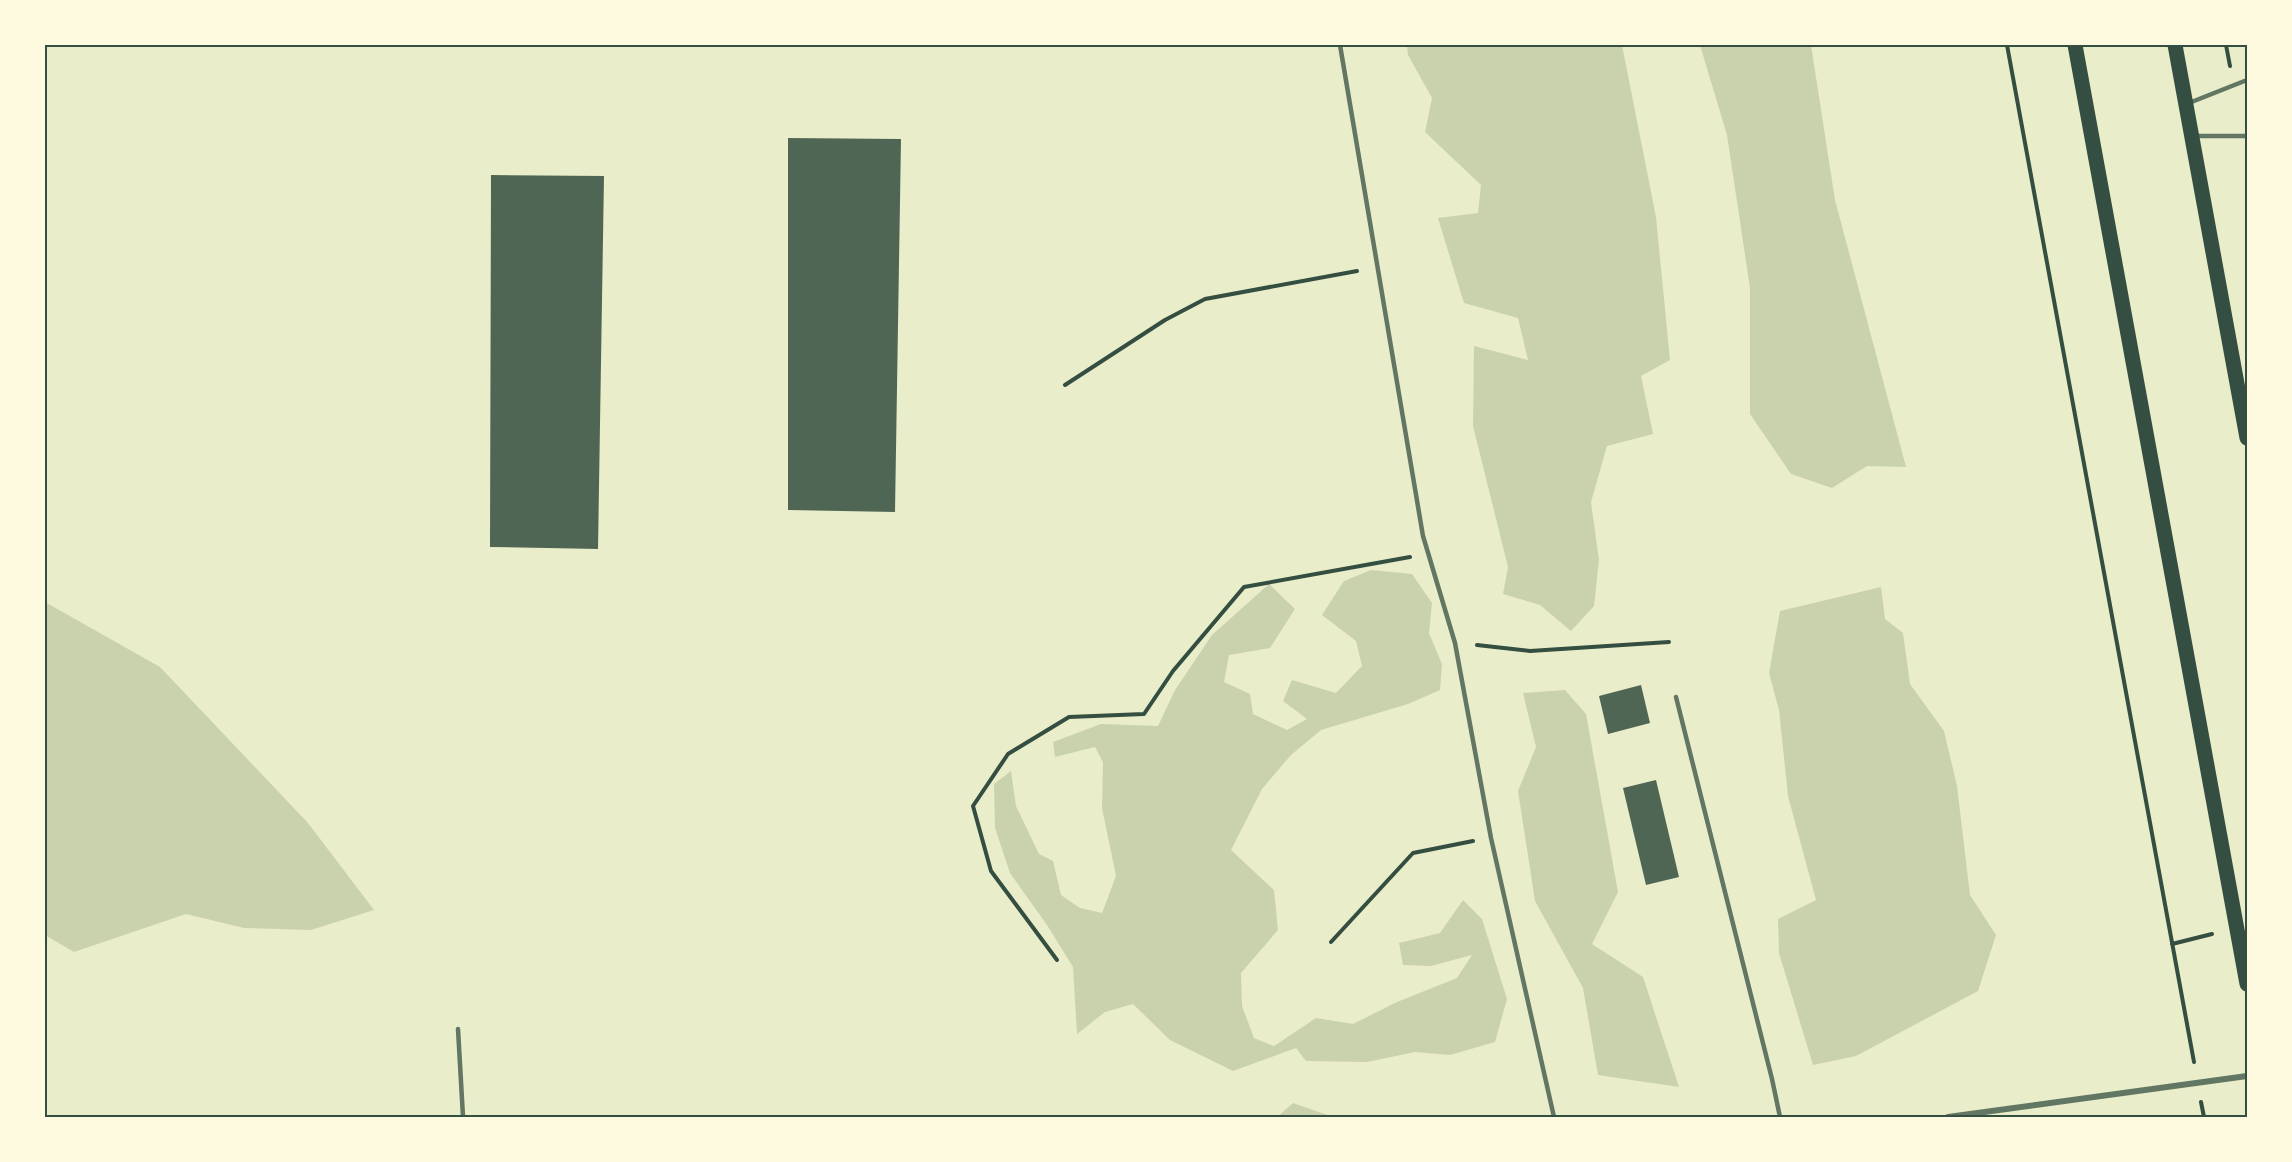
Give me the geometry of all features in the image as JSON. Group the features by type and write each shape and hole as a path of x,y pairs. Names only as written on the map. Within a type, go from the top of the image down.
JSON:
{"main road":[{"path":"2075,45 2247,984"},
{"path":"2175,45 2247,438"}],"street":[{"path":"1948,1117 2247,1076"}],"lane":[{"path":"1340,45 1423,536 1455,643 1491,838 1554,1117"},
{"path":"2186,104 2247,80"},
{"path":"2192,136 2247,136"},
{"path":"1676,697 1780,1117"},
{"path":"458,1029 463,1117"}],"path":[{"path":"2007,45 2204,1117"},
{"path":"1065,385 1166,320 1205,299 1379,267"},
{"path":"1057,960 991,871 973,806 1008,754 1069,717 1144,714 1173,671 1244,587 1428,554"},
{"path":"1455,643 1530,651 1669,642"},
{"path":"1331,942 1413,853 1491,838"}],"green space":[{"path":"1407,45 1622,45 1656,217 1670,360 1641,376 1653,434 1607,446 1591,502 1599,560 1594,606 1571,631 1540,605 1503,594 1508,567 1473,426 1474,346 1528,360 1518,318 1464,303 1438,218 1478,213 1481,185 1425,132 1432,98 1408,55"},
{"path":"1700,45 1811,45 1835,200 1906,467 1867,466 1832,488 1791,474 1750,414 1750,288 1727,135"},
{"path":"1371,570 1412,574 1432,603 1429,633 1442,664 1440,690 1408,704 1321,730 1291,755 1262,789 1231,850 1274,890 1278,930 1241,973 1242,1006 1254,1038 1274,1046 1316,1018 1353,1024 1397,1002 1457,978 1472,955 1431,966 1403,965 1399,943 1440,933 1463,900 1482,919 1507,999 1495,1042 1450,1055 1415,1052 1367,1062 1306,1061 1296,1048 1233,1071 1170,1040 1133,1004 1105,1012 1077,1034 1073,967 1010,873 995,828 994,784 1011,771 1016,806 1039,854 1053,861 1061,895 1080,908 1102,913 1116,876 1102,808 1103,762 1095,747 1055,757 1053,742 1101,724 1158,726 1175,690 1212,635 1269,584 1295,609 1270,648 1229,655 1224,682 1250,694 1253,714 1287,730 1307,719 1283,701 1292,680 1336,693 1362,666 1356,641 1322,615 1344,581"},
{"path":"1881,587 1885,619 1903,633 1910,684 1944,731 1957,786 1970,895 1996,935 1978,991 1856,1056 1813,1065 1779,953 1778,919 1816,900 1788,796 1779,710 1769,673 1780,611"},
{"path":"45,602 160,667 308,823 374,910 311,930 244,928 186,914 74,952 45,935"},
{"path":"1565,690 1586,714 1618,892 1592,944 1643,977 1679,1087 1598,1075 1583,988 1535,901 1518,791 1536,747 1523,693"},
{"path":"1293,1103 1333,1117 1277,1117"}],"building":[{"path":"788,138 901,139 895,512 788,510"},
{"path":"491,175 604,176 598,549 490,547"},
{"path":"1641,685 1650,723 1608,734 1599,696"},
{"path":"1656,780 1679,877 1646,885 1623,788"}]}
